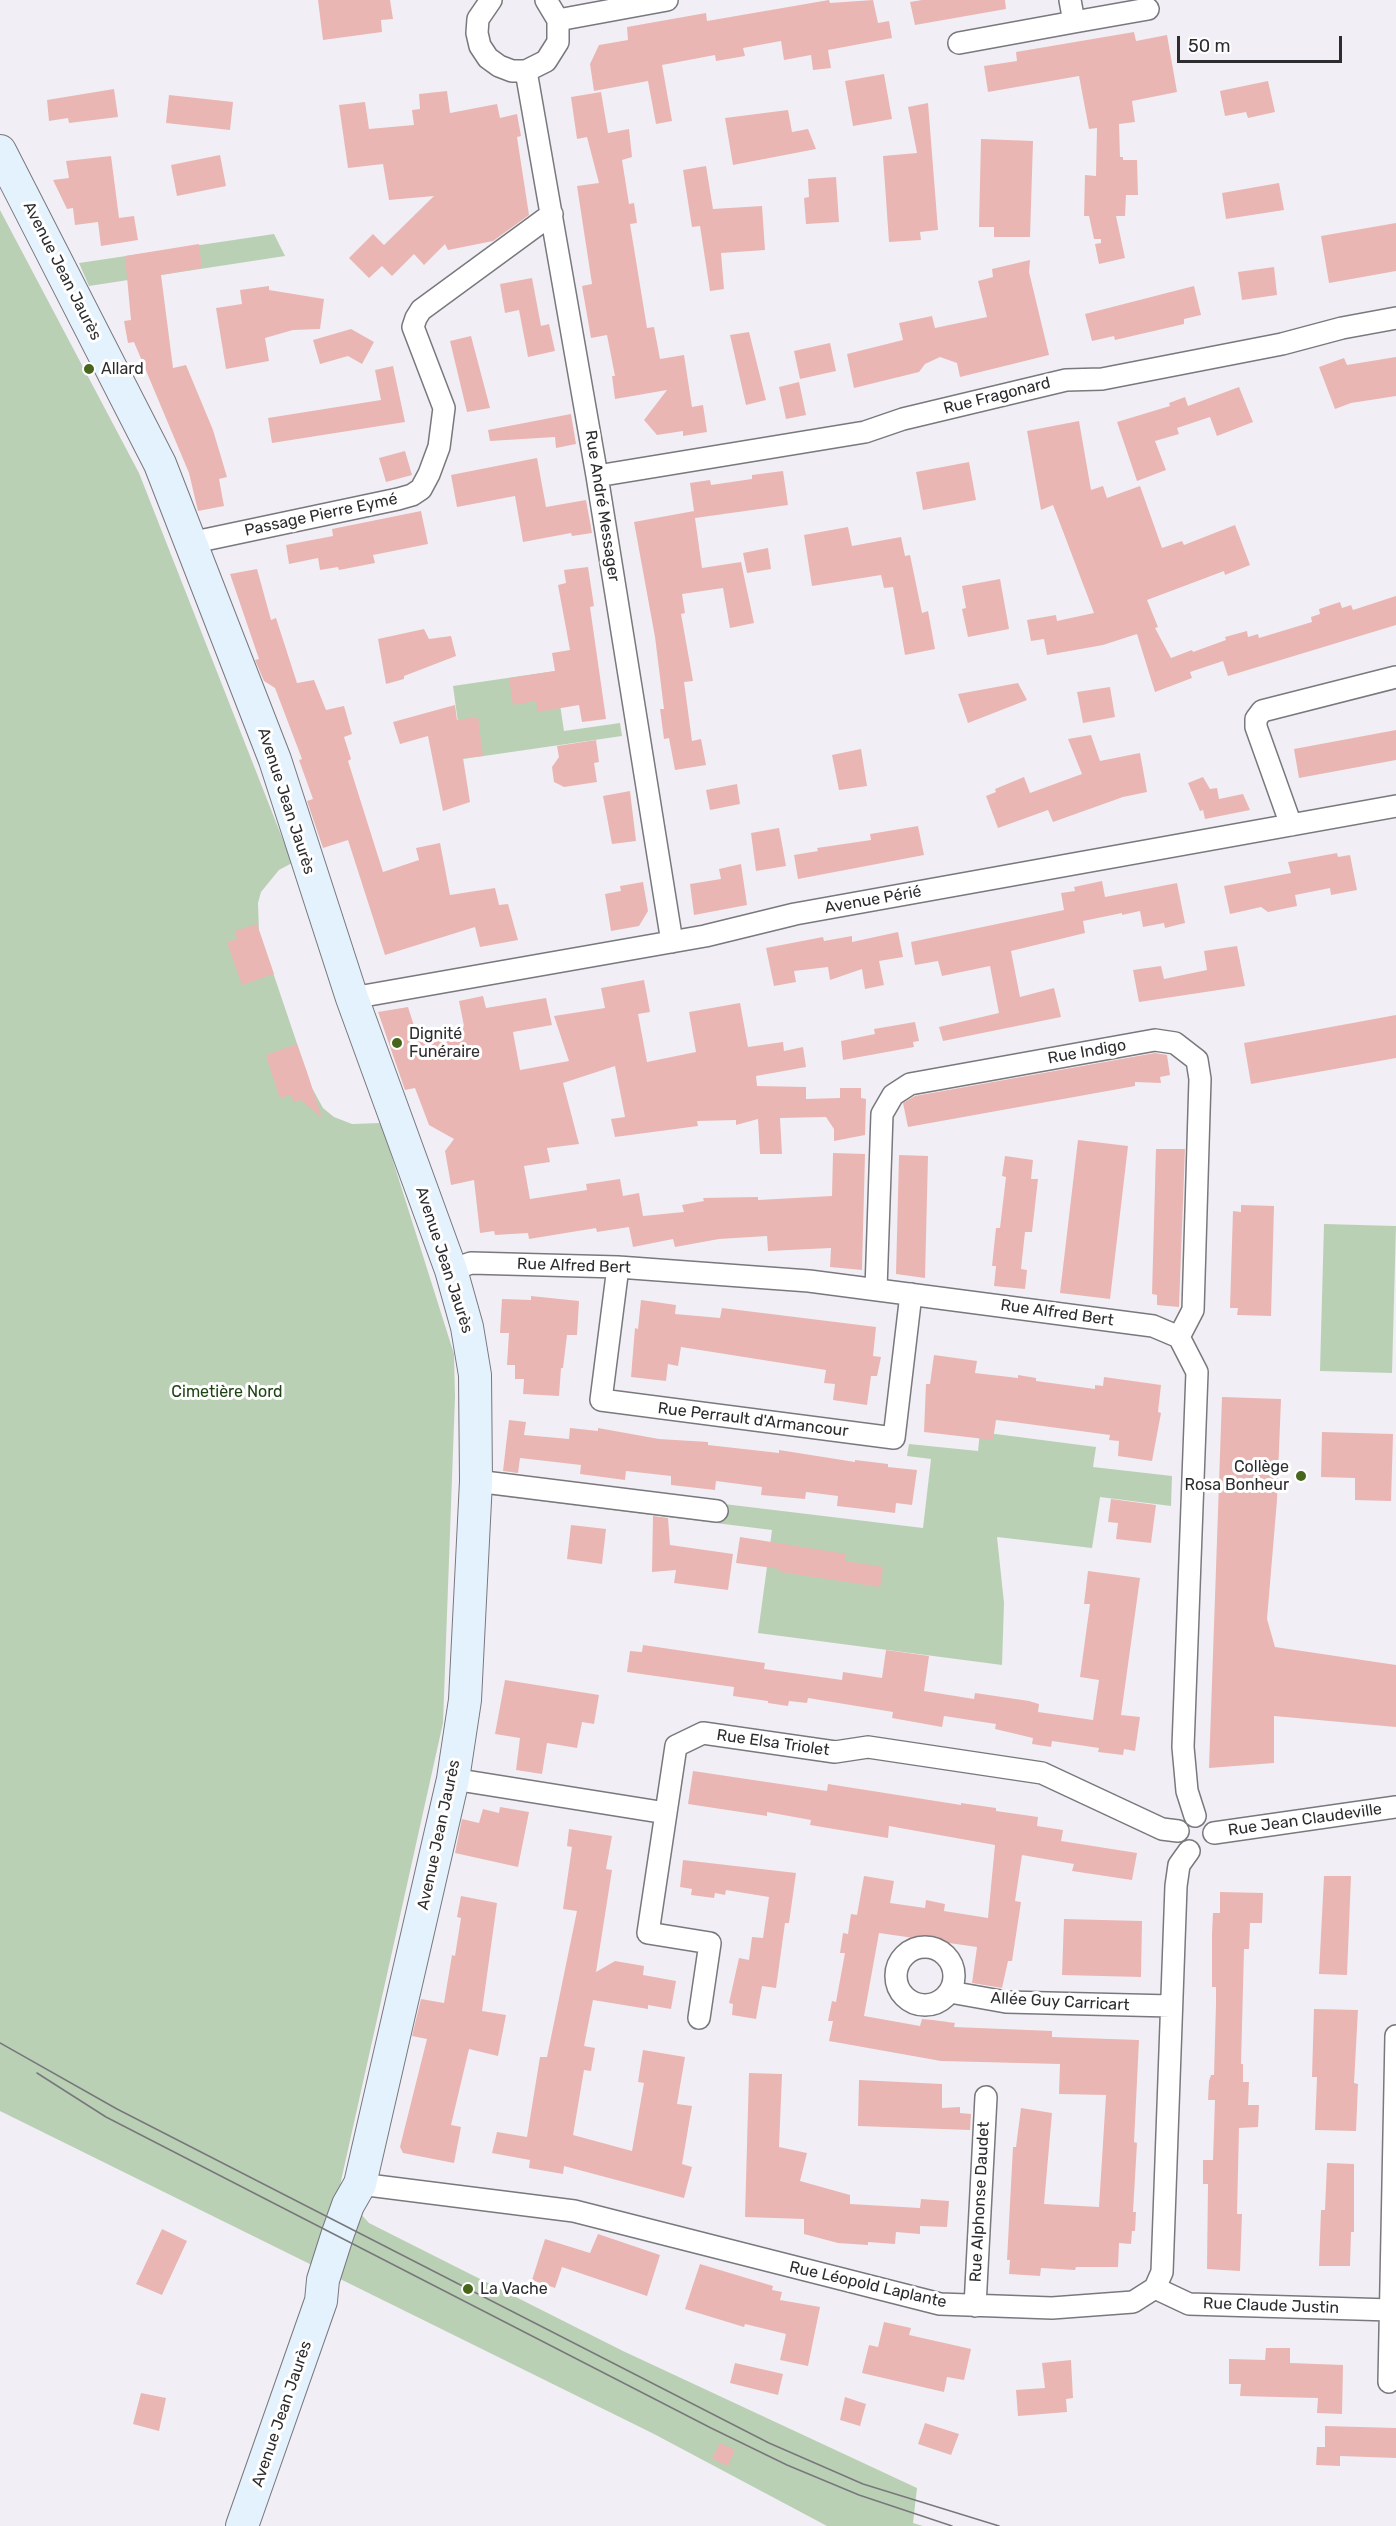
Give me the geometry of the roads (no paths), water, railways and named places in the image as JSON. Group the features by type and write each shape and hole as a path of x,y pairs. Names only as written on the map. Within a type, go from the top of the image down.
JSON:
{"street":[{"path":"491,0 478,19 477,33 480,46 488,58 512,71 526,71 537,67 553,52 560,31 558,20 546,0"},
{"path":"558,20 667,0"},
{"path":"1070,0 1074,22"},
{"path":"959,42 1148,9"},
{"name":"Rue André Messager","path":"526,71 597,476 672,942"},
{"name":"Avenue Jean Jaurès","path":"0,151 160,464 275,760 352,998 451,1270 467,1327 475,1375 476,1481 465,1700 453,1779 360,2184 363,2209 334,2285 321,2301 242,2526"},
{"name":"Passage Pierre Eymé","path":"190,543 398,499 412,495 421,489 439,447 444,408 413,327 416,318 421,310 552,214"},
{"name":"Rue Fragonard","path":"597,476 865,432 899,420 1066,380 1102,379 1282,344 1342,328 1396,318"},
{"path":"1291,825 1256,727 1256,719 1262,711 1396,677"},
{"name":"Avenue Périé","path":"352,998 672,942 795,914 1396,806"},
{"name":"Rue Indigo","path":"876,1289 882,1114 893,1095 910,1084 1155,1040 1175,1043 1197,1060 1200,1079 1193,1310 1179,1337"},
{"name":"Rue Alfred Bert","path":"451,1270 471,1263 618,1267 809,1281 1153,1326 1179,1337"},
{"name":"Rue Perrault d'Armancour","path":"618,1267 601,1400 894,1438 911,1294"},
{"path":"1179,1337 1197,1372 1183,1747 1186,1791 1195,1816 1210,1823 1214,1833 1210,1845 1201,1852 1189,1851 1180,1843 1178,1832 1184,1821 1195,1816"},
{"path":"476,1481 717,1511"},
{"name":"Rue Elsa Triolet","path":"666,1813 676,1746 703,1733 835,1752 868,1747 1042,1773 1162,1829 1178,1832"},
{"path":"453,1779 666,1813 648,1933 710,1943 699,2018"},
{"name":"Rue Jean Claudeville","path":"1214,1833 1396,1807"},
{"path":"1155,2288 1162,2272 1176,1886 1179,1865 1189,1851"},
{"name":"Allée Guy Carricart","path":"950,1992 1006,2002 1171,2006"},
{"path":"1389,2382 1396,2036"},
{"name":"Rue Alphonse Daudet","path":"975,2306 986,2097"},
{"name":"Rue Léopold Laplante","path":"360,2184 574,2211 940,2304 1052,2308 1133,2302 1155,2288"},
{"name":"Rue Claude Justin","path":"1155,2288 1189,2304 1391,2310"}],"tram line":[{"path":"0,2043 117,2109 769,2443 863,2484 999,2526"},
{"path":"37,2073 106,2117 711,2428 787,2465 859,2495 952,2526"}],"place":[{"name":"Allard","path":"89,369"},
{"name":"Dignité Funéraire","path":"397,1043"},
{"name":"Collège Rosa Bonheur","path":"1301,1476"},
{"name":"La Vache","path":"468,2289"}],"park label":[{"name":"Cimetière Nord","path":"227,1392"}]}
